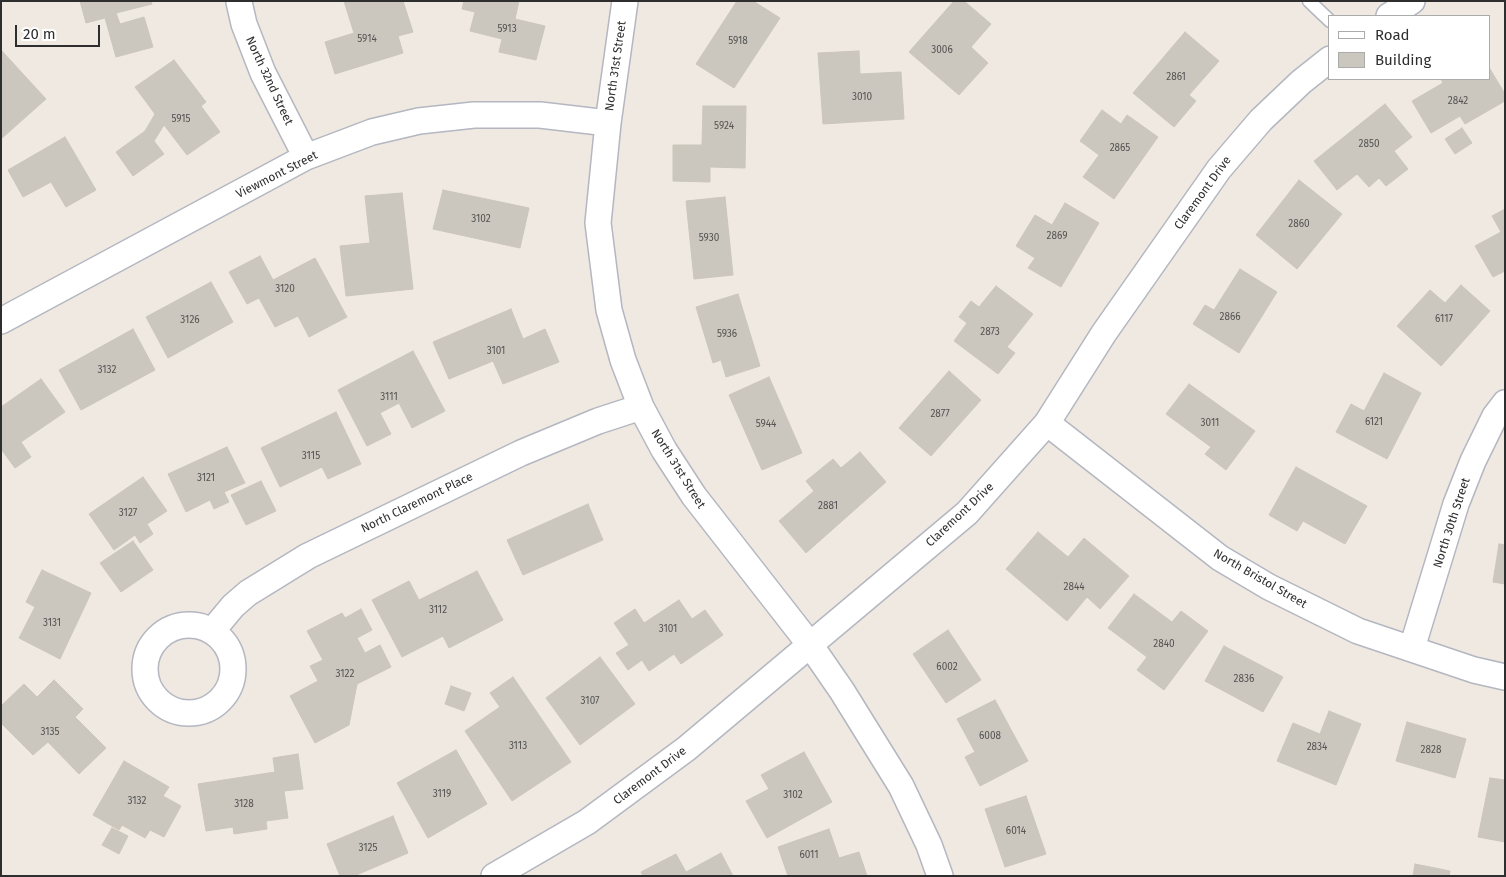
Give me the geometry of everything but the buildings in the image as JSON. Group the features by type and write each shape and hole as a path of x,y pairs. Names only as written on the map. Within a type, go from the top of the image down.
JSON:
{"street":[{"name":"North 31st Street","path":"625,1 608,123 598,223 609,310 623,360 641,407 664,450 694,496 810,646 842,691 901,786 929,845 940,876"},
{"path":"1391,15 1412,1"},
{"name":"North 32nd Street","path":"242,2 244,24 264,73 306,158"},
{"name":"Claremont Drive","path":"494,876 586,822 686,749 967,513 1046,423 1104,333 1219,169 1261,120 1328,60"},
{"name":"Viewmont Street","path":"2,320 306,158 372,132 419,121 474,115 540,115 608,123"},
{"name":"North 30th Street","path":"1412,648 1456,504 1473,461 1495,416 1505,403"},
{"name":"North Claremont Place","path":"214,632 233,606 248,593 308,556 521,453 598,421 641,407"},
{"name":"North Bristol Street","path":"1046,423 1220,558 1269,587 1358,631 1474,670 1505,676"}],"lane":[{"path":"1309,1 1328,19"}]}
